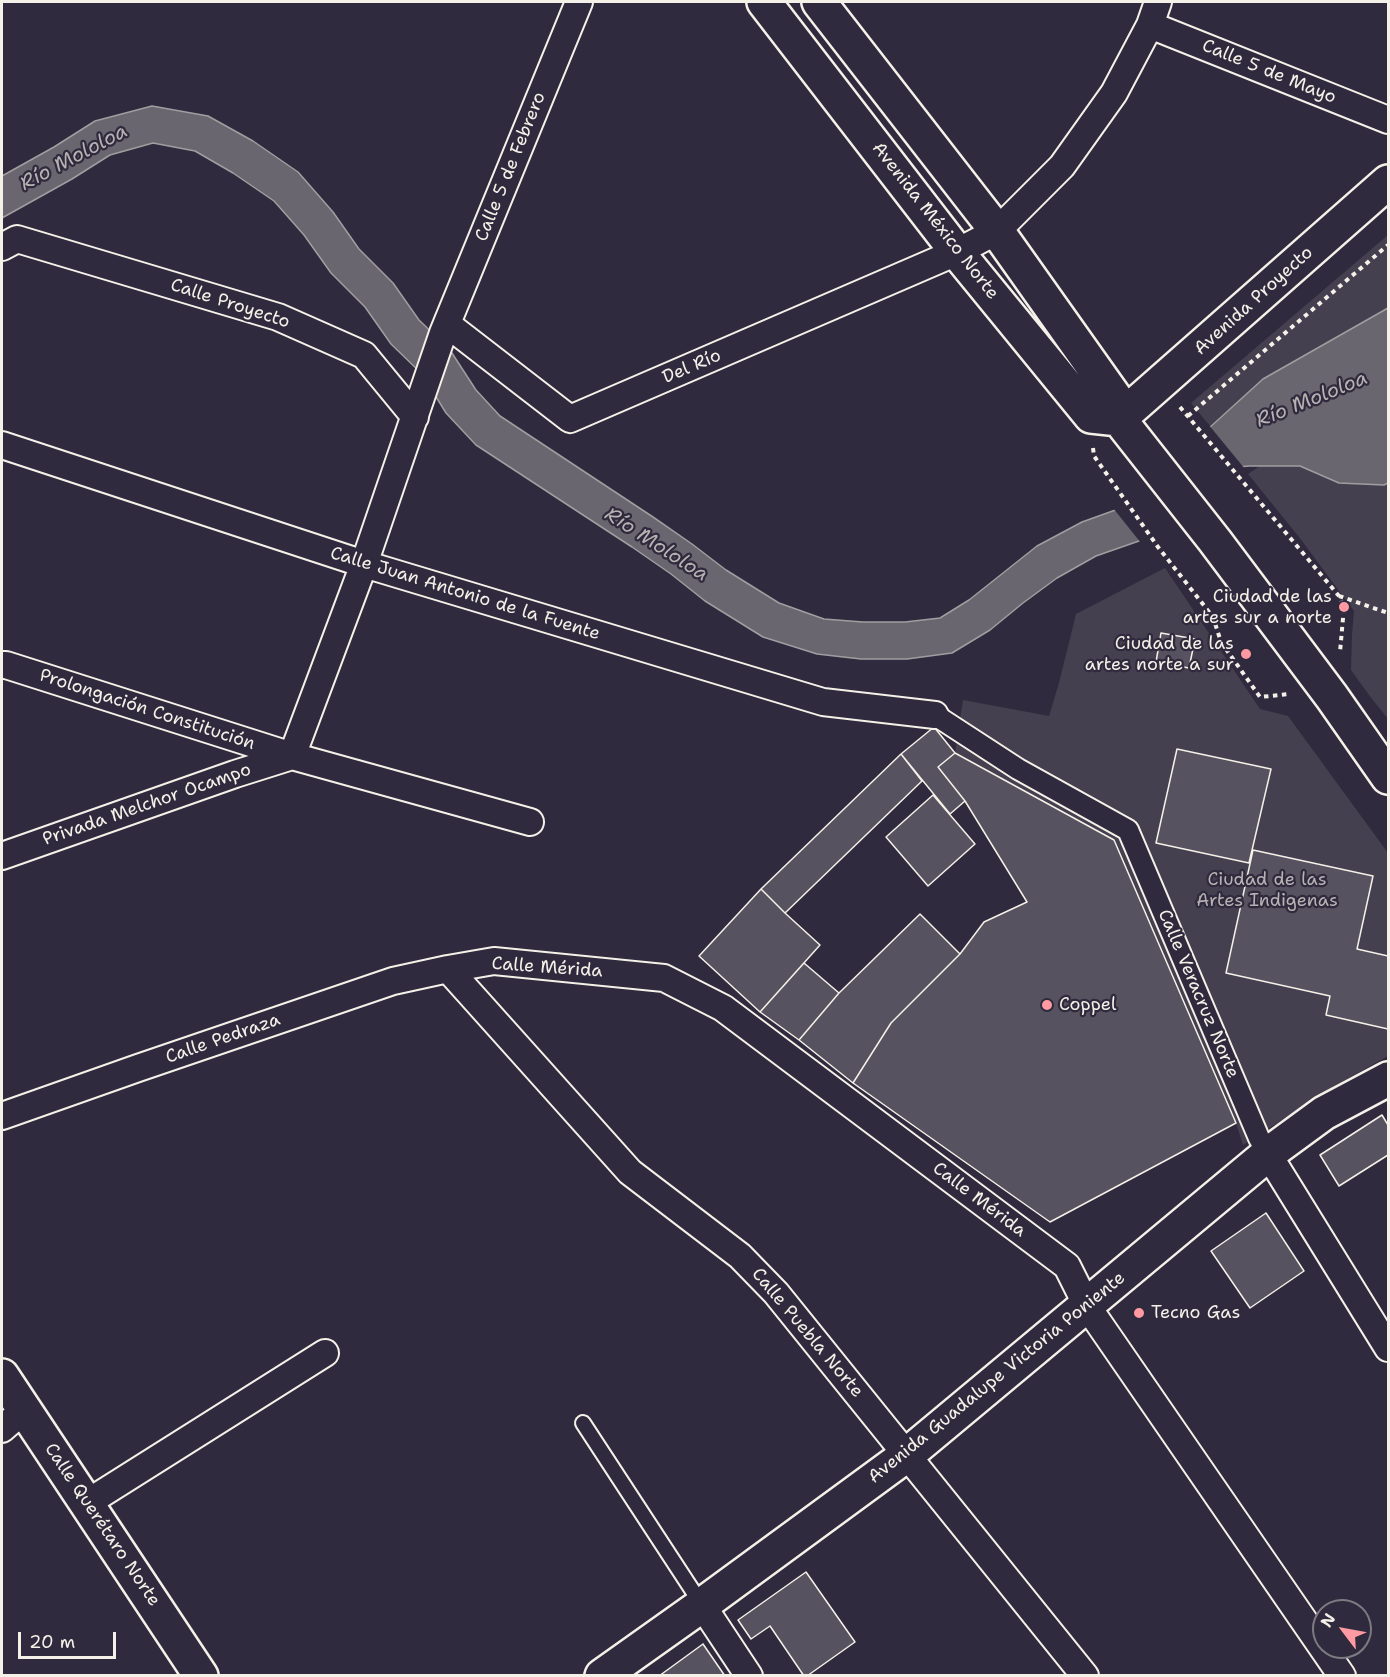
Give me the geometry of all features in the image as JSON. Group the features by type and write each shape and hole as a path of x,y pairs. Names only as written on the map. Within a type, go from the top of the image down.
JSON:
{"main road":[{"name":"Avenida México Norte","path":"764,2 957,252 1091,416 1119,419"},
{"path":"819,2 997,231 1116,399 1119,419 1215,541 1389,777"},
{"name":"Avenida Proyecto","path":"1119,419 1389,182"},
{"name":"Avenida Guadalupe Victoria Poniente","path":"602,1676 908,1454 1268,1154 1324,1113 1389,1079"},
{"name":"Calle Querétaro Norte","path":"2,1376 13,1419 87,1503 201,1676"}],"street":[{"name":"Calle 5 de Febrero","path":"417,411 445,329 579,2"},
{"path":"957,252 997,231 1062,166 1114,93 1154,13"},
{"name":"Calle 5 de Mayo","path":"1154,13 1389,120"},
{"name":"Calle Proyecto","path":"9,243 278,317 364,355 417,411"},
{"name":"Del Río","path":"445,329 570,419 957,252"},
{"path":"292,756 364,564 417,411"},
{"name":"Calle Juan Antonio de la Fuente","path":"2,445 364,564 823,702 935,715"},
{"name":"Prolongación Constitución","path":"2,665 292,756 530,822"},
{"name":"Calle Veracruz Norte","path":"935,715 1018,769 1128,830 1268,1154 1389,1348"},
{"name":"Privada Melchor Ocampo","path":"2,856 292,756"},
{"name":"Calle Mérida","path":"448,969 494,961 664,978 723,1008 1067,1266 1087,1306 1342,1676"},
{"name":"Calle Pedraza","path":"2,1116 393,981 448,969"},
{"name":"Calle Puebla Norte","path":"448,969 630,1172 740,1256 776,1293 1085,1676"},
{"path":"87,1503 325,1353"},
{"path":"702,1605 749,1676"}],"lane":[{"path":"583,1423 702,1605"}],"path":[{"path":"1188,416 1389,245"},
{"path":"1160,384 1339,596 1344,607 1340,659"},
{"path":"1094,456 1158,547 1213,617 1221,642 1260,697 1295,694"},
{"path":"1339,596 1389,612"}],"green space":[{"path":"1388,235 1388,308 1263,379 1210,426 1191,403"},
{"path":"1260,466 1300,466 1339,483 1384,485 1388,483 1388,719 1351,670 1354,611 1248,474"},
{"name":"Ciudad de las Artes Indigenas","path":"1165,568 1260,709 1288,716 1388,853 1388,1056 1336,1085 1243,1145 1236,1123 1114,840 955,753 963,700 1049,716 1076,614"}],"water":[{"name":"Río Mololoa","path":"152,106 208,116 253,141 298,172 333,212 359,249 393,283 419,320 450,350 476,390 500,416 653,517 726,570 779,603 824,619 905,622 940,618 969,600 1037,546 1082,522 1121,508 1263,379 1388,308 1388,483 1384,485 1339,483 1300,466 1249,466 1207,470 1178,507 1139,541 1096,556 1057,578 990,630 952,653 907,659 861,659 817,654 763,637 705,601 632,547 476,445 446,413 422,374 391,344 365,307 331,273 304,235 274,201 195,151 153,143 110,155 2,218 2,176 95,121"}],"pier":[{"path":"1208,424 1245,469 1208,473 1181,510 1141,543 1113,508 1120,505 1150,480"}],"building":[{"path":"1161,633 1195,639 1189,668 1156,662"},
{"path":"934,727 955,753 938,767 965,801 950,814 901,754"},
{"path":"1177,749 1271,769 1249,863 1156,843"},
{"name":"Coppel","path":"955,753 1114,840 1236,1123 1050,1222 853,1083 891,1023 960,954 984,922 1027,902 965,801 938,767"},
{"path":"901,754 922,781 785,913 761,889"},
{"path":"933,795 975,844 928,886 886,837"},
{"path":"1253,850 1373,876 1357,949 1388,956 1388,1029 1326,1015 1330,996 1226,973"},
{"path":"761,889 820,945 760,1012 699,956"},
{"path":"920,914 960,954 891,1023 853,1083 799,1040 839,993"},
{"path":"804,963 839,993 799,1040 760,1012"},
{"path":"1382,1115 1388,1125 1388,1155 1339,1186 1320,1155"},
{"path":"1266,1213 1304,1271 1250,1308 1211,1251"},
{"path":"806,1572 855,1642 804,1676 770,1626 751,1639 738,1620"},
{"path":"703,1644 725,1676 659,1676"}],"place":[{"name":"Ciudad de las artes sur a norte","path":"1344,607"},
{"name":"Ciudad de las artes norte a sur","path":"1246,654"},
{"name":"Coppel","path":"1047,1005"},
{"name":"Tecno Gas","path":"1139,1313"}]}
